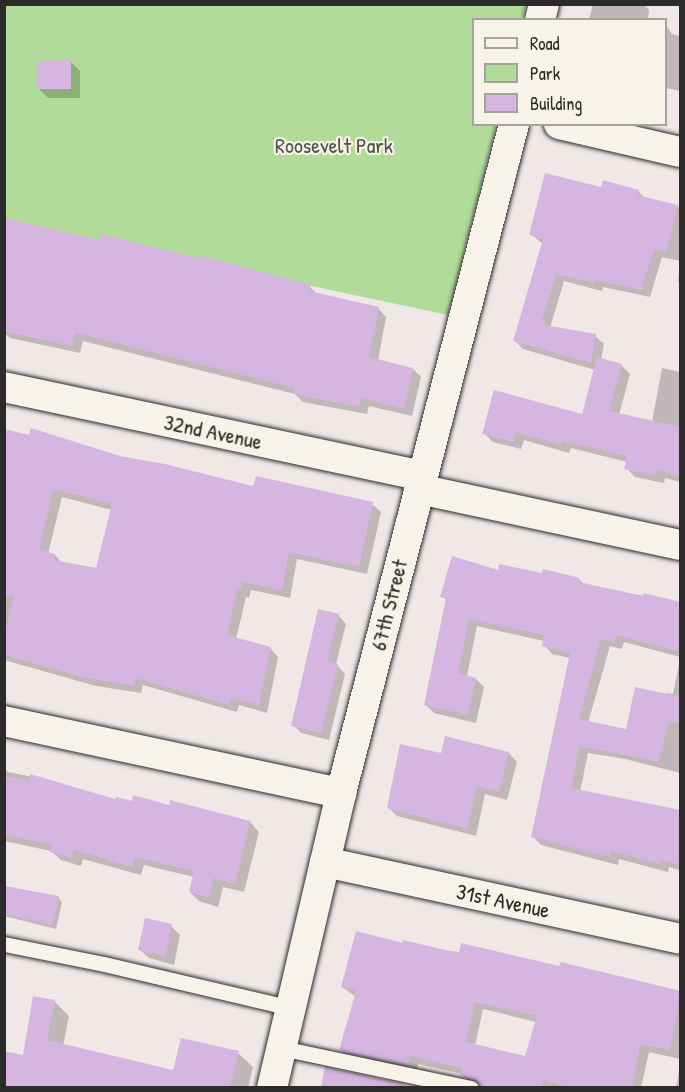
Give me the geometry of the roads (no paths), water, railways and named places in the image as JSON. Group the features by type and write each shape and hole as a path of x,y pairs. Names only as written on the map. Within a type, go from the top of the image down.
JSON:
{"street":[{"name":"67th Street","path":"272,1088 341,793 513,126"},
{"path":"568,126 681,152"},
{"name":"32nd Avenue","path":"4,387 420,482 681,545"},
{"path":"4,721 341,793"},
{"name":"31st Avenue","path":"325,862 681,939"}],"lane":[{"path":"4,944 104,964 291,1008"},
{"path":"281,1048 471,1088"}],"park label":[{"name":"Roosevelt Park","path":"334,146"}]}
